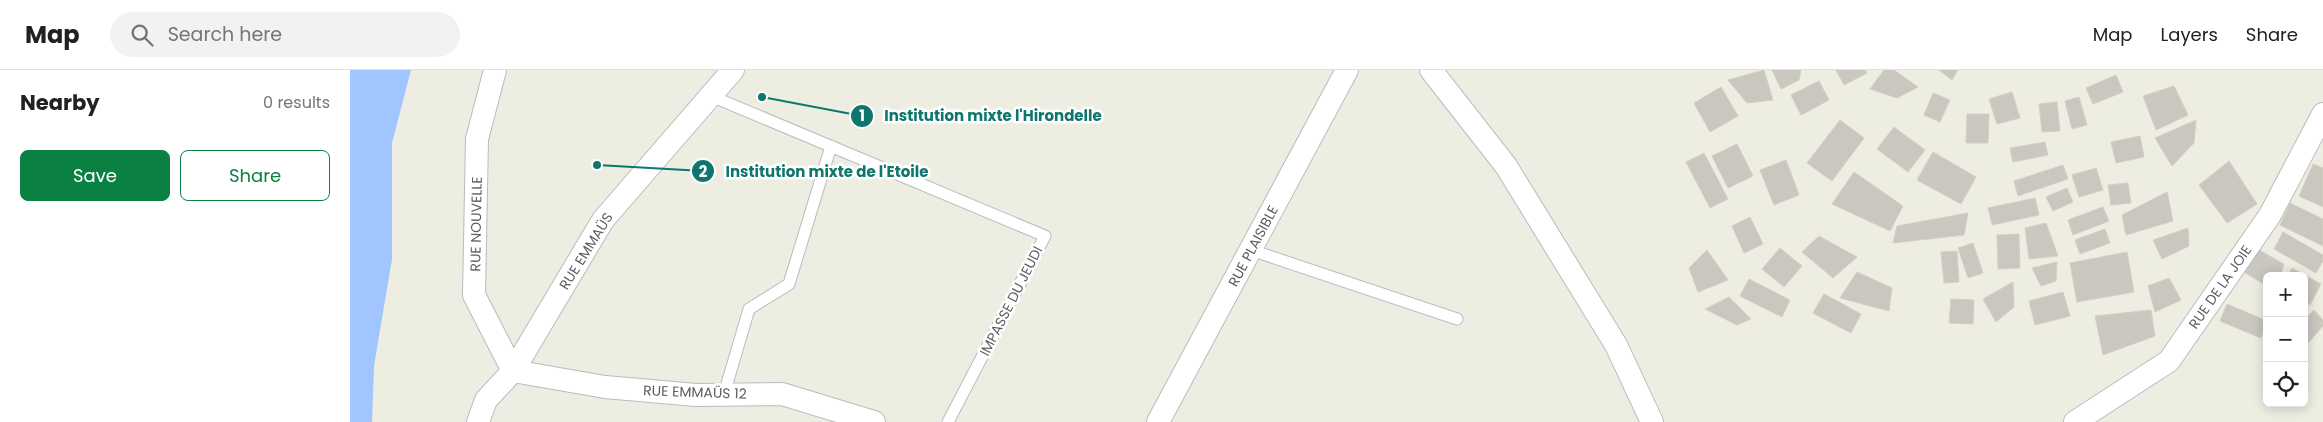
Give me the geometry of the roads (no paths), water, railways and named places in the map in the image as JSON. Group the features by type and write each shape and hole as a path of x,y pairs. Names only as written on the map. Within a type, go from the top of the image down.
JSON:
{"street":[{"name":"RUE NOUVELLE","path":"495,70 477,139 474,295 513,371"},
{"name":"RUE EMMAÜS","path":"478,422 486,400 513,371 603,220 733,70"},
{"name":"RUE PLAISIBLE","path":"1158,422 1348,70"},
{"path":"1431,70 1506,166 1616,345 1652,422"},
{"name":"RUE DE LA JOIE","path":"2075,422 2169,361 2270,215 2323,114"},
{"name":"RUE EMMAÜS 12","path":"513,371 605,387 696,395 782,394 874,422"}],"lane":[{"name":"IMPASSE DU JEUDI","path":"711,96 1045,236 948,422"},
{"path":"724,394 749,309 788,284 831,146"},
{"path":"1251,250 1456,319"}],"water":[{"path":"350,70 411,70 392,143 392,259 374,366 372,422 350,422"}],"place":[{"name":"Institution mixte l'Hirondelle","path":"762,97"},
{"name":"Institution mixte de l'Etoile","path":"597,165"}]}
